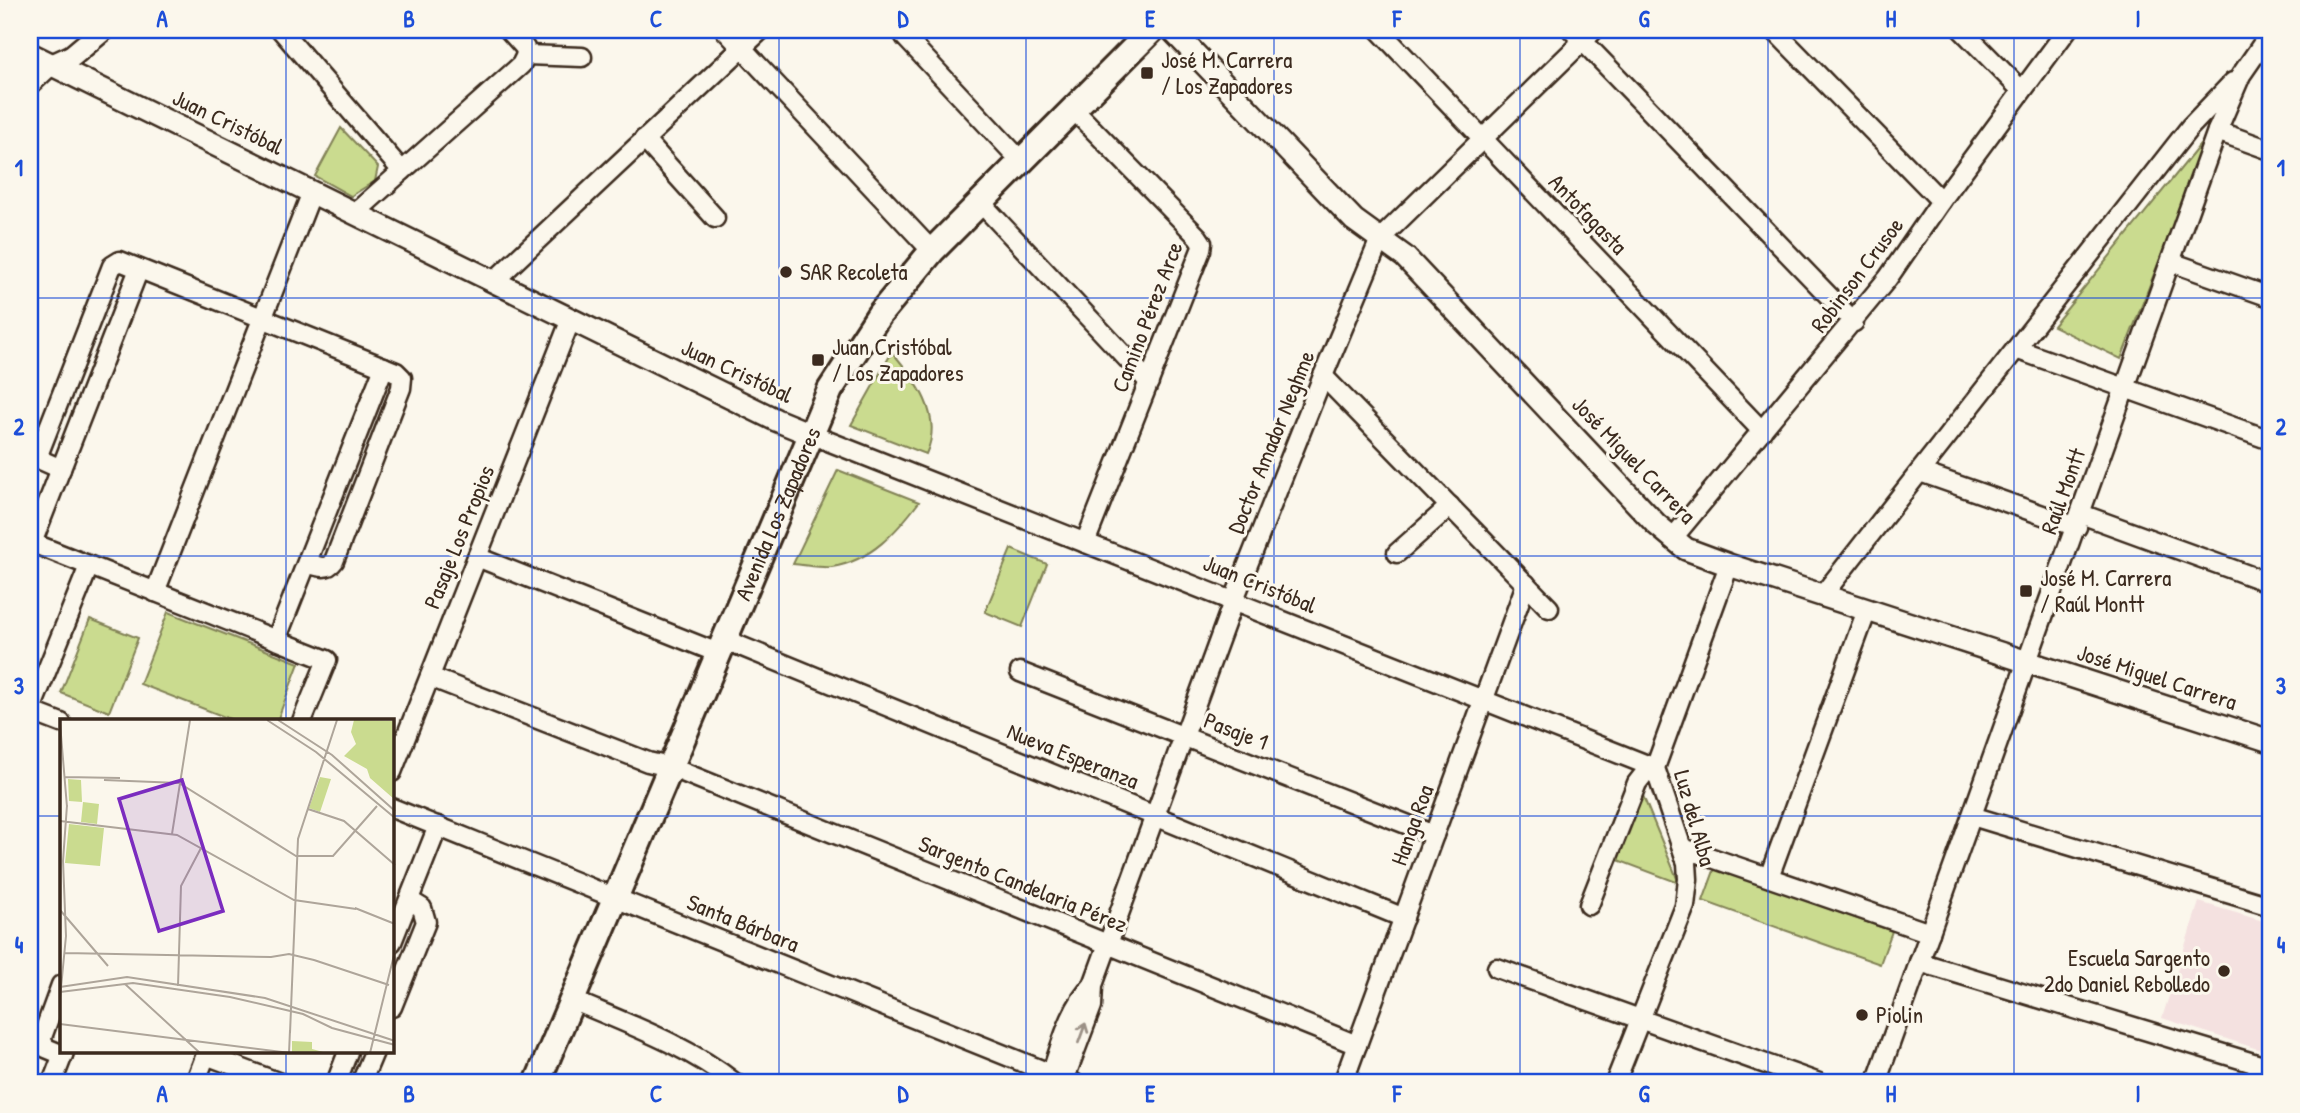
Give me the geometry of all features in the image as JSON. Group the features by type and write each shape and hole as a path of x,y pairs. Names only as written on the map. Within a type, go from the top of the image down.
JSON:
{"main road":[{"name":"Avenida Los Zapadores","path":"537,1083 830,390 879,315 932,251 1152,30"}],"street":[{"path":"30,83 39,73 72,56 103,30"},
{"path":"281,30 402,171"},
{"path":"355,213 521,65 526,55 525,48 509,30"},
{"path":"726,30 932,251"},
{"path":"494,281 761,30"},
{"name":"José Miguel Carrera","path":"1172,30 1354,220 1405,257 1672,539 1702,556 2270,741"},
{"name":"Antofagasta","path":"1379,30 1762,431"},
{"path":"1774,30 1941,201"},
{"path":"1962,30 2021,90"},
{"name":"Robinson Crusoe","path":"1672,539 1854,322 2067,30"},
{"path":"1583,33 1854,322"},
{"name":"Doctor Amador Neghme","path":"1060,1080 1075,1009 1093,985 1233,602 1380,240 1483,139 1583,33"},
{"name":"Raúl Montt","path":"1876,1083 2217,131 2241,75 2270,33"},
{"path":"905,37 1022,162"},
{"name":"Juan Cristóbal","path":"30,54 776,420 1655,768"},
{"path":"526,55 582,57"},
{"name":"Raúl Montt","path":"1822,596 2190,127 2241,75"},
{"name":"Camino Pérez Arce","path":"1073,109 1202,243 1085,543"},
{"path":"2217,131 2270,150"},
{"path":"644,139 715,218"},
{"path":"155,592 312,192"},
{"path":"981,203 1149,382"},
{"path":"61,469 43,461 40,450 112,266 120,261 384,367 402,378 401,387 334,561 324,568 307,563"},
{"path":"2171,261 2270,297"},
{"path":"139,269 31,543 327,660 304,719"},
{"name":"Pasaje Los Propios","path":"394,767 571,319"},
{"path":"2016,349 2270,440"},
{"path":"276,640 384,367"},
{"path":"1323,376 1549,608"},
{"path":"1920,472 2079,520 2270,583"},
{"path":"1397,553 1450,506"},
{"name":"Nueva Esperanza","path":"477,557 720,646 1155,816 1404,918"},
{"name":"Luz del Alba","path":"1615,1083 1685,906 1688,879 1683,848 1655,768 1729,565"},
{"path":"60,723 30,711 89,566"},
{"name":"Hanga Roa","path":"1343,1083 1526,584"},
{"path":"1769,877 1867,610"},
{"name":"Pasaje 1","path":"1020,672 1434,835"},
{"name":"Sargento Candelaria Pérez","path":"430,677 648,762 670,767 1357,1045"},
{"path":"1588,905 1637,783 1644,774 1655,768"},
{"name":"Santa Bárbara","path":"394,808 1060,1080"},
{"path":"1972,816 2270,906"},
{"path":"394,937 438,826"},
{"path":"1683,848 1930,933"},
{"path":"394,1002 426,922 422,908 409,900"},
{"path":"1919,962 2270,1068"},
{"path":"1497,968 1819,1083"},
{"path":"60,988 41,1040 46,1048 60,1052"},
{"path":"572,1000 685,1050 736,1083"},
{"path":"52,1083 64,1054"},
{"path":"195,1083 207,1054"},
{"path":"209,1054 280,1083"},
{"path":"336,1083 347,1054"},
{"path":"361,1083 373,1054"}],"shaded area":[{"name":"Escuela Sargento 2do Daniel Rebolledo","path":"2199,902 2270,923 2270,1053 2162,1018"}],"green space":[{"path":"341,128 378,167 375,181 351,196 315,176"},
{"path":"2208,135 2121,359 2053,326"},
{"path":"892,352 925,399 932,426 926,454 851,425"},
{"path":"838,470 919,502 892,534 859,558 832,567 793,564"},
{"path":"1011,549 1047,564 1022,627 985,612"},
{"path":"168,612 299,663 278,719 230,719 140,684"},
{"path":"90,619 138,638 109,712 61,693"},
{"path":"1641,791 1679,883 1615,859"},
{"path":"1715,868 1892,931 1880,964 1703,901"}],"place":[{"name":"José M. Carrera / Los Zapadores","path":"1147,73"},
{"name":"SAR Recoleta","path":"786,272"},
{"name":"Juan Cristóbal / Los Zapadores","path":"818,360"},
{"name":"José M. Carrera / Raúl Montt","path":"2026,591"},
{"name":"Escuela Sargento 2do Daniel Rebolledo","path":"2224,971"},
{"name":"Piolin","path":"1862,1015"}]}
